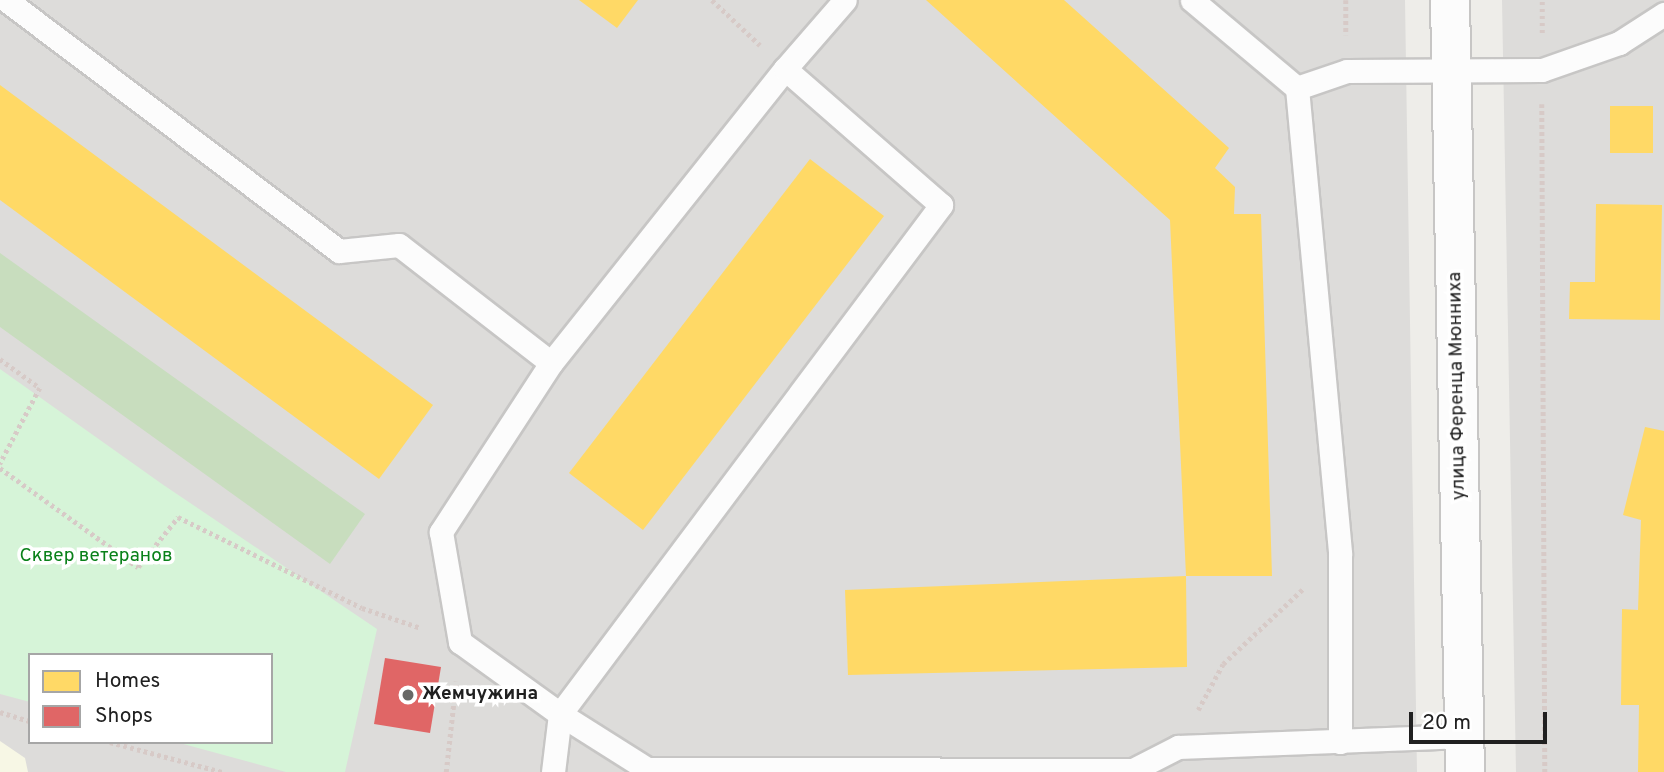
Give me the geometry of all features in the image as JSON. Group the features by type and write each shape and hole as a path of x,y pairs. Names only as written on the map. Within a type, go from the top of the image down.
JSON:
{"street":[{"name":"улица Ференца Мюнниха","path":"1450,0 1465,754"}],"lane":[{"path":"6,0 339,251 399,244 551,363"},
{"path":"845,0 785,69 551,363 442,532 460,642 560,714 646,769 1133,770 1178,747 1340,742 1465,754"},
{"path":"1192,0 1297,88 1340,554 1340,742"},
{"path":"1297,88 1347,71 1542,69 1619,43 1664,14"},
{"path":"553,772 560,714 941,205 785,69"}],"path":[{"path":"712,0 785,69"},
{"path":"1542,0 1545,772"},
{"path":"0,359 40,388 0,466 138,567 178,517 362,608"},
{"path":"1178,747 1223,664 1340,554"},
{"path":"0,712 28,719"},
{"path":"117,744 222,772"}],"shaded area":[{"path":"0,0 1405,0 1417,772 0,772"},
{"path":"1502,0 1664,0 1664,772 1516,772"},
{"path":"0,741 25,758 28,772 0,772"}],"green space":[{"path":"0,253 365,514 330,564 0,327"},
{"name":"Сквер ветеранов","path":"0,369 162,484 377,629 345,772 286,772 183,744 273,744 273,653 28,653 28,701 0,694"}],"building: Homes":[{"path":"579,0 638,0 617,28"},
{"path":"926,0 1064,0 1229,148 1215,168 1235,187 1234,214 1261,214 1272,576 1186,576 1170,220"},
{"path":"0,85 433,405 379,479 0,200"},
{"path":"1610,106 1653,106 1653,153 1610,153"},
{"path":"810,159 884,216 643,530 569,473"},
{"path":"1596,204 1662,205 1660,320 1569,319 1570,282 1595,282"},
{"path":"1645,427 1664,431 1664,772 1638,772 1639,705 1621,705 1622,609 1638,610 1641,520 1623,515"},
{"path":"1186,576 1187,667 848,675 845,590"}],"building: Shops":[{"name":"Жемчужина","path":"385,658 441,667 430,733 374,724"}],"place":[{"name":"Жемчужина","path":"408,695"}]}
